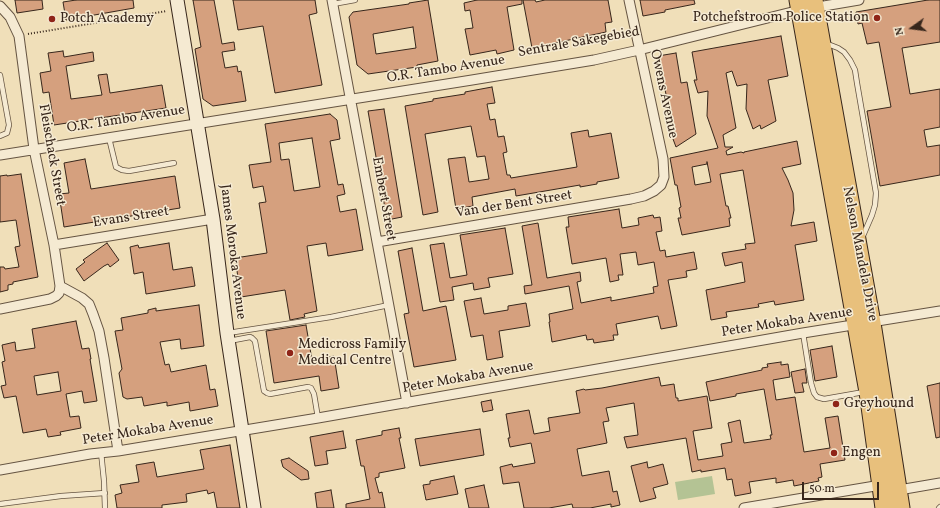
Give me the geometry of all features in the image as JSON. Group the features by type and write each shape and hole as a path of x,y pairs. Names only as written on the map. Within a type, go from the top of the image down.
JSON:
{"highway":[{"name":"Nelson Mandela Drive","path":"807,4 821,41 858,249 868,392 884,508"},
{"name":"Nelson Mandela Drive","path":"807,4 864,324 899,490 901,508"}],"street":[{"name":"Owens Avenue","path":"630,0 639,50 665,169 661,185 654,191"},
{"name":"O.R. Tambo Avenue","path":"0,155 594,60 639,50 807,4 859,0"},
{"name":"Embert Street","path":"333,2 407,402"},
{"name":"James Moroka Avenue","path":"178,4 213,219 227,337 254,508"},
{"name":"Fleischack Street","path":"0,6 10,17 18,36 34,149 54,245 60,286"},
{"name":"Van der Bent Street","path":"377,242 631,199 644,196 654,191"},
{"name":"Evans Street","path":"54,245 213,219"},
{"path":"0,309 40,302 56,296 59,292 60,286 82,298 89,304 100,338 118,450"},
{"name":"Peter Mokaba Avenue","path":"0,470 101,452 242,431 940,311"},
{"path":"899,490 940,483"},
{"path":"744,508 881,485"}],"lane":[{"path":"333,2 354,0"},
{"path":"821,41 844,52 855,70 876,193 872,215 858,249"},
{"path":"0,75 9,129 6,134 0,136"},
{"path":"109,138 116,167 122,170 129,171 174,163"},
{"path":"227,337 389,305"},
{"path":"803,334 811,383 817,398 824,400 868,392"},
{"path":"227,337 250,337 255,341 262,387 264,391 270,394 308,387 310,388 314,394 318,418"},
{"path":"101,452 105,508"},
{"path":"0,504 61,496 105,493"}],"path":[{"path":"18,36 178,4"}],"green space":[{"path":"712,476 715,494 678,500 675,482"}],"building":[{"path":"15,0 42,0 43,9 17,13"},
{"path":"76,0 133,0 134,8 66,20 63,2"},
{"path":"193,0 214,0 222,44 234,42 235,50 222,52 225,68 237,66 238,72 241,71 246,101 213,106 203,99 195,49 201,47"},
{"path":"233,0 315,0 317,13 309,15 322,85 275,93 263,26 238,30"},
{"path":"428,0 438,61 417,65 417,67 368,74 357,65 349,17 353,12","holes":["413,27 416,48 376,54 373,34"]},
{"path":"477,0 522,0 522,4 507,7 514,50 497,54 496,50 470,55 465,29 473,28 470,10 465,11 464,3"},
{"path":"523,0 535,0 536,2 545,0 608,0 612,22 605,23 606,32 532,48"},
{"path":"640,0 694,0 695,4 643,16"},
{"path":"928,0 940,0 940,42 902,48 910,94 940,89 940,127 924,130 927,147 940,145 940,175 880,186 867,111 891,107 879,42 867,44 862,23 858,24 856,12"},
{"path":"781,36 788,76 768,80 776,121 761,129 760,125 753,129 746,109 747,84 737,86 732,71 726,73 736,128 723,135 725,147 733,147 726,151 727,155 741,152 744,153 797,141 801,164 782,168 793,193 794,210 791,226 814,222 817,241 795,245 804,300 775,305 774,301 758,304 759,307 726,312 727,317 711,320 706,290 745,282 742,262 725,266 722,253 746,249 745,244 755,243 743,170 720,174 726,206 728,206 731,218 729,218 730,226 682,235 678,218 681,218 679,208 681,207 670,158 718,148 707,116 708,91 698,93 694,80 697,80 692,52","holes":["707,162 711,182 695,185 692,167 707,164"]},
{"path":"63,51 64,57 93,52 94,61 66,66 71,99 102,95 98,75 107,74 110,93 162,85 166,108 54,125 49,92 43,93 40,73 51,71 48,53"},
{"path":"676,53 681,83 687,82 696,134 676,147 667,117 668,104 658,56"},
{"path":"492,87 495,103 487,104 490,120 495,119 498,137 504,136 507,152 503,153 507,175 510,175 511,178 577,167 571,133 588,130 589,137 611,133 619,178 580,187 580,185 516,196 515,189 472,197 473,206 456,209 448,159 465,157 469,182 489,179 485,156 477,157 471,126 425,134 438,212 423,215 405,106"},
{"path":"384,109 402,217 387,220 368,111"},
{"path":"330,114 337,120 340,139 330,141 338,185 343,184 345,194 337,196 340,212 356,209 363,250 328,256 326,243 307,246 317,311 304,314 305,317 290,320 285,290 241,297 235,258 267,253 259,203 266,202 263,186 253,188 249,165 271,162 265,124","holes":["312,138 320,187 294,191 289,159 281,160 279,143"]},
{"path":"85,159 91,189 175,176 180,208 64,227 59,194 69,193 64,163"},
{"path":"21,174 38,277 13,282 13,284 8,285 8,290 0,292 0,267 4,267 5,269 19,267 15,247 20,246 16,220 0,222 0,176"},
{"path":"619,209 622,228 639,225 638,218 653,215 654,218 660,217 662,231 656,232 660,251 665,250 666,257 694,252 697,269 686,271 687,277 668,280 677,326 661,329 658,316 616,324 618,335 613,335 614,340 594,343 593,339 587,340 586,335 552,342 549,314 573,309 569,286 525,294 524,286 532,285 522,226 538,223 547,278 580,272 581,281 577,282 581,303 611,297 611,301 654,293 653,287 658,286 654,262 638,265 636,252 620,254 623,275 618,275 619,280 610,282 606,258 572,264 566,227 569,227 568,217"},
{"path":"505,228 513,274 488,278 490,287 474,290 473,283 452,287 454,300 440,302 430,245 444,243 450,278 467,275 460,235"},
{"path":"107,243 119,260 110,267 108,264 104,266 84,281 76,269 85,262 83,260"},
{"path":"169,243 173,270 192,267 195,286 146,294 143,272 134,274 130,247 138,245 139,248"},
{"path":"412,248 423,311 446,306 456,360 414,367 404,314 409,313 398,251"},
{"path":"481,298 484,314 508,310 508,306 526,303 530,326 499,331 503,357 487,360 483,335 471,337 464,301"},
{"path":"199,305 204,346 181,349 180,339 160,342 165,365 169,364 171,372 206,365 210,390 215,389 218,406 190,411 189,402 167,406 167,402 144,406 142,397 127,399 123,397 119,373 122,369 115,331 123,330 121,318 148,313 148,310 156,308 156,311"},
{"path":"76,321 82,349 89,348 97,401 84,403 82,391 66,394 70,417 79,416 81,428 60,432 61,435 48,437 46,429 23,433 16,396 4,398 1,386 6,385 2,362 5,361 2,345 15,342 16,351 35,348 32,329","holes":["58,372 61,391 37,395 34,376"]},
{"name":"Medicross Family Medical Centre","path":"306,325 312,360 334,356 339,388 321,391 319,376 274,383 266,331"},
{"path":"832,346 837,377 815,381 810,350"},
{"path":"781,362 781,365 788,364 790,377 773,380 776,400 795,397 804,452 830,448 825,418 838,416 845,460 820,464 822,477 818,478 819,481 794,486 793,480 776,483 776,478 749,482 751,493 735,496 732,479 727,480 725,468 692,472 686,438 627,448 624,437 638,435 634,403 606,408 609,421 603,422 607,443 577,449 582,476 609,471 613,492 617,491 620,505 611,507 611,504 590,508 573,508 572,504 549,508 524,508 519,482 503,484 500,467 512,464 513,467 535,463 531,443 510,447 506,414 529,410 534,434 550,431 548,418 580,413 576,391 584,389 602,388 659,377 661,386 674,384 676,398 678,398 678,401 707,396 712,428 693,431 698,460 723,456 721,444 732,442 728,423 740,420 744,443 771,439 770,435 772,435 764,389 710,401 706,382 762,370 762,368 768,367 767,364"},
{"path":"805,369 807,383 802,383 804,392 795,393 791,372"},
{"path":"940,383 940,437 936,438 927,386"},
{"path":"491,400 493,410 483,412 481,402"},
{"path":"399,428 401,438 399,438 405,468 379,473 379,477 375,478 379,493 382,492 385,508 346,508 346,504 370,499 364,466 361,466 356,440 382,435 382,431"},
{"path":"480,429 484,455 420,466 415,439"},
{"path":"343,431 346,448 326,451 328,464 315,466 310,437"},
{"path":"230,445 240,508 217,508 214,492 208,494 207,490 186,494 187,502 162,505 162,508 117,508 115,495 122,493 120,485 139,482 136,465 154,462 157,477 204,469 200,450"},
{"path":"289,458 308,471 309,479 301,480 283,467 281,460"},
{"path":"647,462 648,468 663,464 668,484 653,488 656,498 640,502 631,466"},
{"path":"454,476 458,494 426,500 423,485 430,484 430,481"},
{"path":"484,485 489,508 469,508 465,489"},
{"path":"331,490 334,508 317,508 315,493"}],"place":[{"name":"Potchefstroom Police Station","path":"877,18"},
{"name":"Potch Academy","path":"52,19"},
{"name":"Medicross Family Medical Centre","path":"290,353"},
{"name":"Greyhound","path":"836,404"},
{"name":"Engen","path":"834,453"}]}
